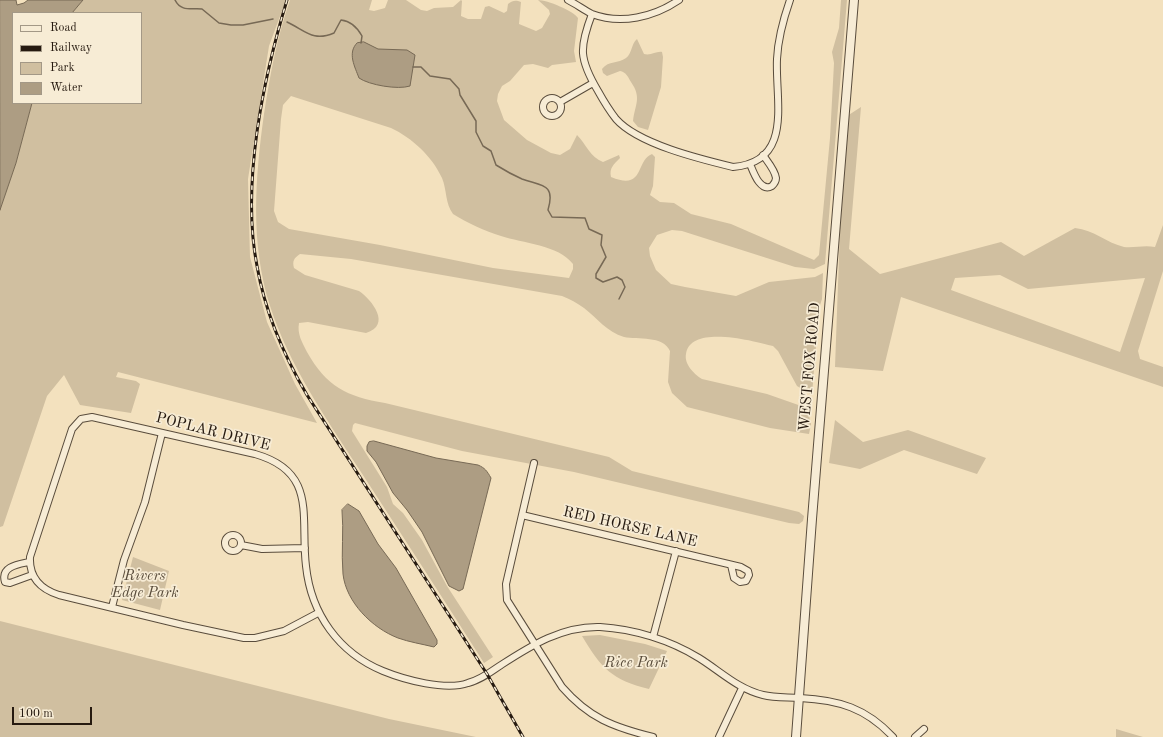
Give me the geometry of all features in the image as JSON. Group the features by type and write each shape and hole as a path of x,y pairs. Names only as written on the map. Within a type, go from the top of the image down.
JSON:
{"street":[{"path":"568,0 592,14 615,18 637,18 654,13 679,0"},
{"path":"592,14 585,33 582,52 586,68 593,83 617,120 630,131 648,140 733,167 750,164 764,155 774,141 778,127 777,56 782,22 790,0"},
{"name":"WEST FOX ROAD","path":"796,737 854,0"},
{"path":"560,102 593,83"},
{"path":"750,164 761,185 766,187 771,186 775,182 776,176 764,155"},
{"name":"POPLAR DRIVE","path":"30,562 31,549 69,433 80,419 92,417 255,454 281,465 296,480 303,497 305,512 307,576 318,613 335,637 349,651 365,662 386,672 440,686 457,686 476,680 534,644 561,632 586,628 615,629 653,637 685,650 742,688 764,695 825,700 849,705 869,716 893,737"},
{"path":"112,607 124,560 142,512 162,433"},
{"path":"534,463 506,592 512,611 562,687 587,712 614,726 653,737"},
{"name":"RED HORSE LANE","path":"522,515 731,564"},
{"path":"240,545 262,549 305,548"},
{"path":"653,637 676,551"},
{"path":"32,576 10,583 5,582 2,577 2,572 5,567 30,562 32,576 41,586 53,593 233,637 255,638 284,631 318,613"},
{"path":"722,736 742,688"},
{"path":"915,737 924,729"}],"green space":[{"path":"83,0 286,0 269,46 248,179 250,257 267,322 295,384 317,423 118,372 116,377 136,381 140,384 131,413 80,405 64,375 47,396 3,526 0,527 0,210 16,163 32,104 142,104 142,12 73,12"},
{"path":"290,0 372,0 369,10 374,11 385,8 388,0 406,0 421,10 427,11 434,8 453,7 461,0 461,16 468,19 481,19 485,7 489,6 504,13 507,11 508,4 516,1 521,2 519,24 536,31 542,28 550,14 549,10 538,0 560,6 576,15 578,18 574,51 576,62 552,65 548,68 533,64 524,65 510,81 502,86 498,94 497,101 504,120 527,140 551,153 560,155 570,149 577,135 591,154 603,162 619,155 620,158 612,166 611,177 622,180 634,178 643,163 652,154 655,157 653,186 650,195 660,202 674,203 691,214 731,224 814,260 819,255 830,138 834,63 832,52 839,28 841,0 847,0 825,264 814,269 795,267 682,231 672,230 657,235 649,248 650,256 656,270 671,284 736,296 769,282 815,277 823,273 822,299 819,308 812,395 797,386 778,351 773,346 738,338 710,337 699,339 690,345 686,354 688,365 693,372 702,379 767,394 807,408 811,424 809,434 770,428 687,407 672,393 668,382 670,351 667,346 656,340 630,338 618,335 612,332 581,306 562,296 351,259 300,254 293,262 294,268 305,275 359,291 369,300 377,312 379,319 378,324 374,329 366,333 308,322 299,323 300,338 314,364 339,388 359,397 609,457 632,471 799,512 804,516 803,521 799,524 789,523 574,472 462,451 355,423 352,431 387,487 393,504 403,513 422,540 447,586 493,657 484,663 333,430 309,390 287,349 270,306 259,258 257,234 256,210 258,162 266,99 274,56","holes":["291,96 391,128 414,142 433,162 442,178 447,201 453,214 470,224 495,234 540,246 559,253 573,264 573,269 569,278 493,268 380,245 289,229 278,222 274,211 281,119 283,105"]},
{"path":"637,39 644,54 662,52 663,57 661,87 648,130 638,127 633,121 637,97 627,75 620,71 607,76 603,73 602,69 608,64 626,58"},
{"path":"861,107 849,249 880,274 1001,242 1024,256 1075,228 1088,231 1112,243 1124,247 1155,247 1163,225 1163,271 1138,351 1140,359 1163,367 1163,387 901,297 883,371 835,367 844,118","holes":["1000,275 1028,289 1145,278 1120,352 951,290 955,278"]},
{"path":"835,420 863,442 908,430 986,458 977,474 904,450 860,469 829,463"},
{"name":"Rivers Edge Park","path":"133,557 169,571 160,610 122,600"},
{"path":"0,621 389,719 476,737 0,737"},
{"name":"Rice Park","path":"600,635 645,644 667,651 649,689 617,677 595,657 582,636"},
{"path":"1116,729 1143,737 1116,737"}],"water":[{"path":"0,0 16,0 17,5 28,0 83,0 73,12 12,12 12,104 32,104 16,163 0,210"},
{"path":"364,42 378,49 407,50 415,55 410,86 384,86 370,83 359,78 352,56 354,47 357,43"},
{"path":"374,441 436,458 478,465 490,476 491,478 463,589 459,591 449,586 422,532 393,493 376,462 367,451 369,442"},
{"path":"348,504 359,511 378,544 396,568 437,640 437,644 434,647 388,634 370,621 355,604 345,584 343,574 342,510"}],"waterway":[{"path":"175,0 177,4 183,8 202,9 219,23 243,25 273,19"},
{"path":"287,22 310,34 320,36 334,33 341,20 345,21 351,23 358,30 362,36 361,43"},
{"path":"413,67 421,67 430,76 450,79 459,89 460,95 476,121 476,132 483,146 491,151 496,165 522,179 545,187 550,195 548,210 552,217 585,218 589,229 602,235 601,245 606,257 596,274 596,278 603,282 617,277 622,280 625,287 619,299"}],"railway":[{"path":"287,0 270,63 263,97 253,167 253,234 260,283 270,316 290,364 307,395 487,674 523,737"}]}
